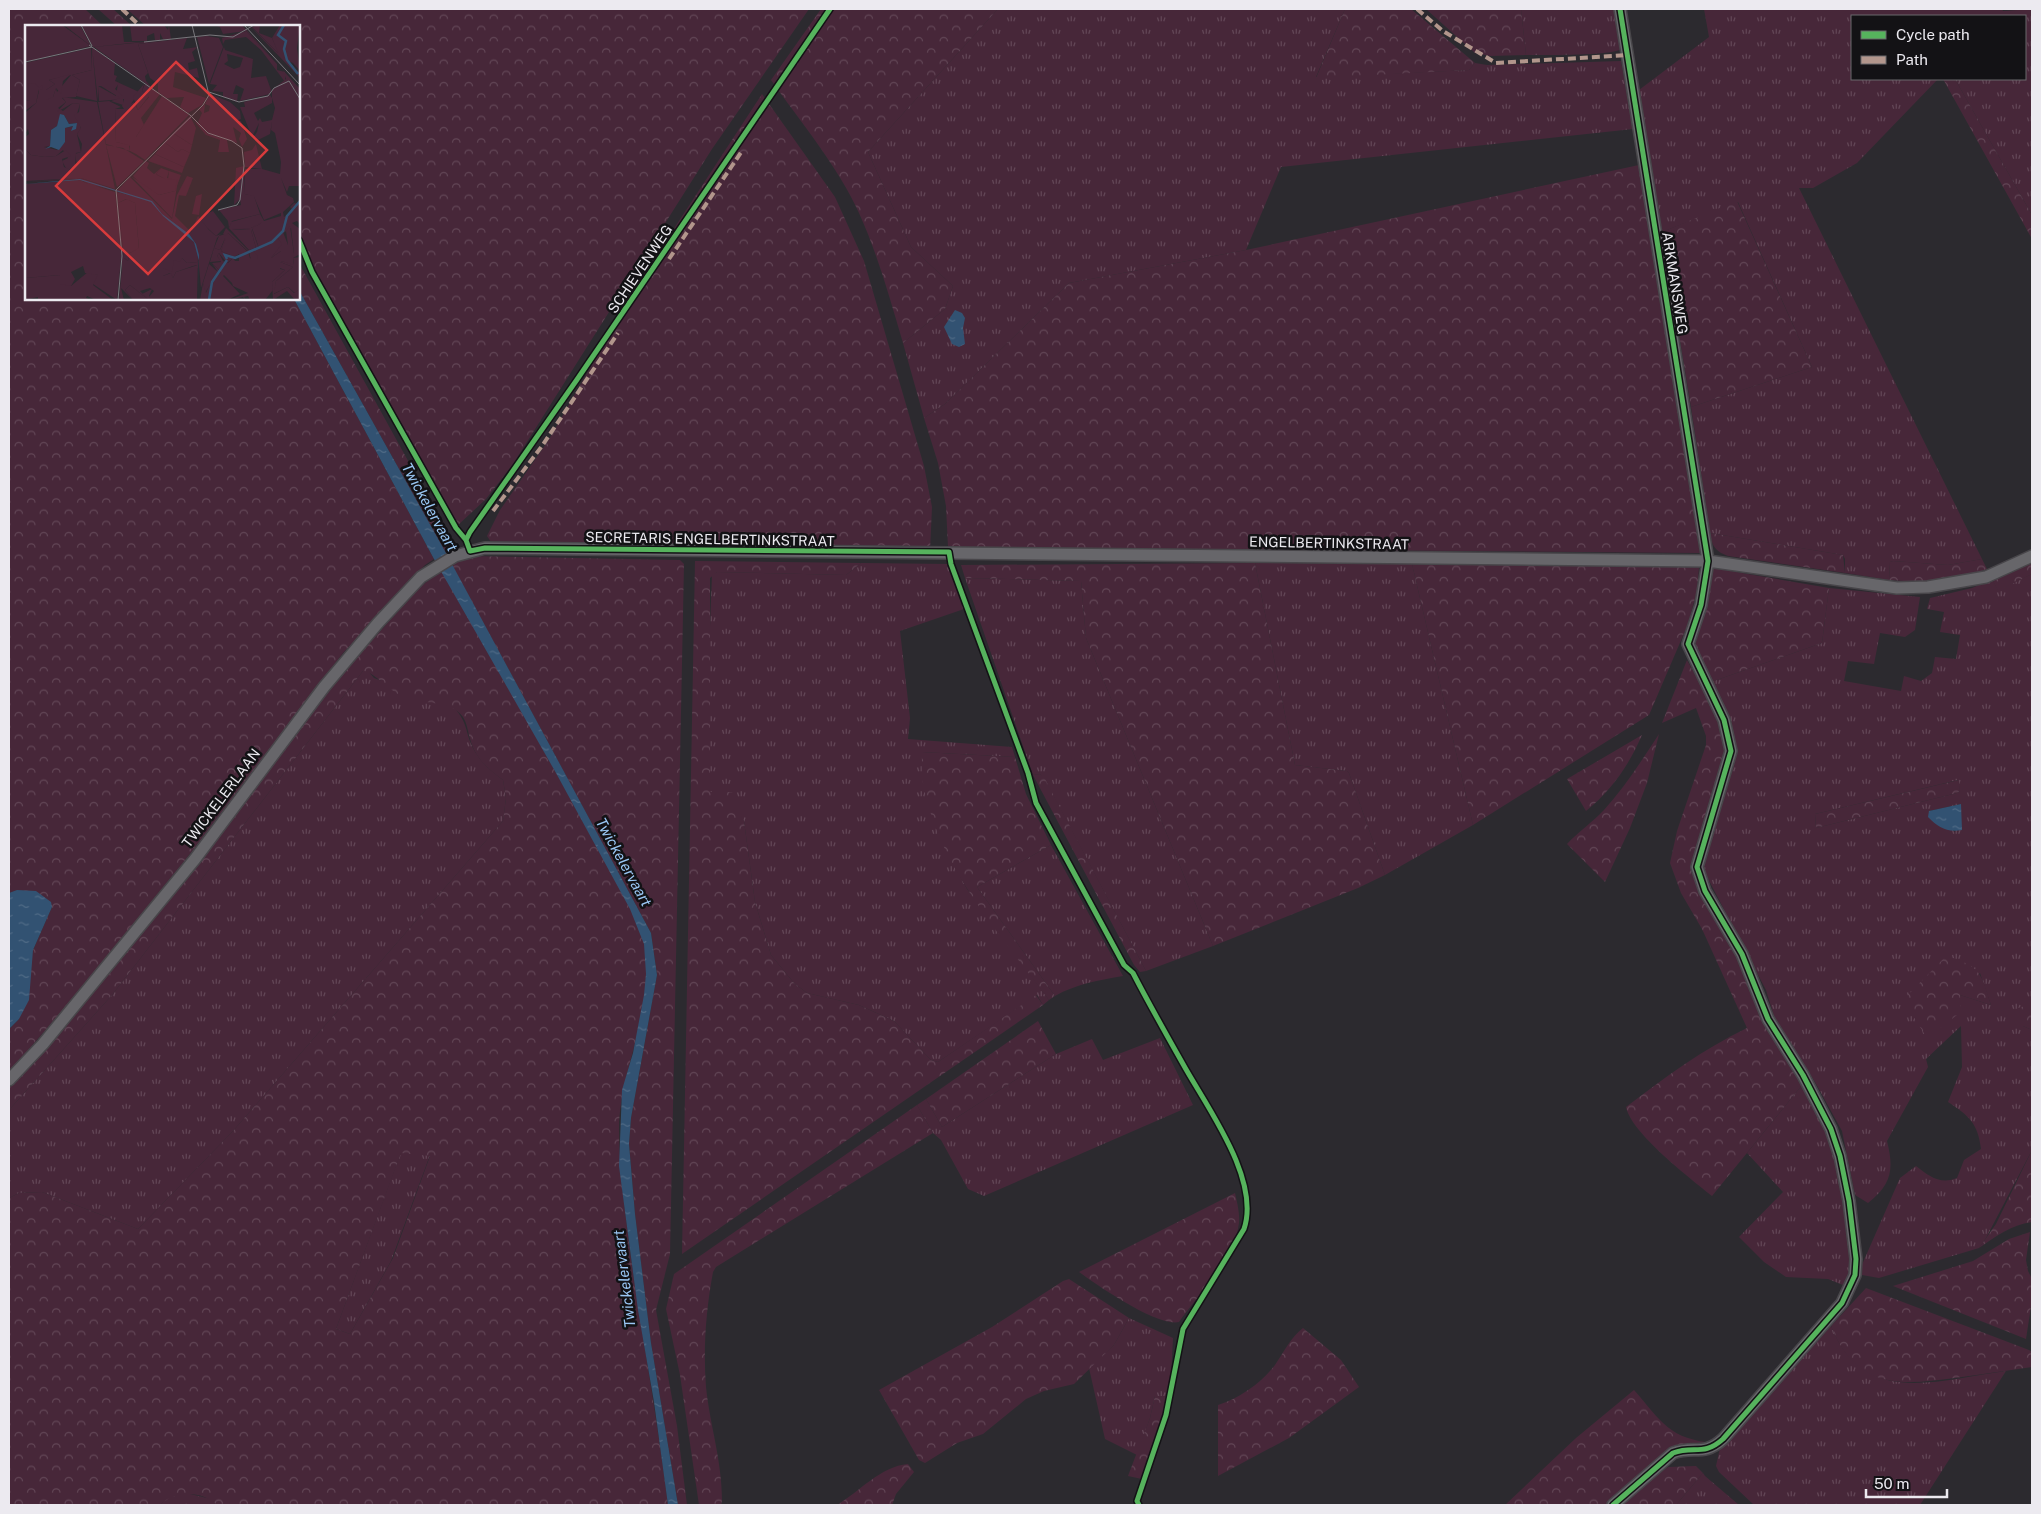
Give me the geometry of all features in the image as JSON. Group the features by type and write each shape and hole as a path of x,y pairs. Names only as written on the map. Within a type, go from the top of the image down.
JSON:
{"street":[{"name":"ARKMANSWEG","path":"1613,1505 1673,1453 1680,1450 1710,1449 1723,1439 1842,1303 1855,1275 1855,1243 1849,1201 1840,1156 1831,1129 1804,1075 1768,1019 1742,954 1705,890 1697,867 1731,751 1724,720 1688,644 1701,605 1708,561 1620,9"},
{"name":"SECRETARIS ENGELBERTINKSTRAAT","path":"470,551 485,548 949,552"},
{"name":"TWICKELERLAAN","path":"9,1080 43,1044 195,859 330,680 415,584 438,565 454,556 470,551"},
{"name":"ENGELBERTINKSTRAAT","path":"949,552 1468,560 1708,561 1897,588 1928,588 1986,577 2032,556"}],"green space":[{"path":"9,9 85,9 102,25 25,25 25,300 295,300 434,559 425,565 343,653 186,859 75,996 9,1072 9,1029 19,1019 33,950 52,907 18,890 9,893"},
{"path":"98,9 113,9 131,25 116,25"},
{"path":"127,9 809,9 712,149 513,464 486,499 457,526 302,247 300,238 300,25 145,25"},
{"path":"821,9 998,9 868,152 911,247 953,286 945,309 903,343 878,261 851,196 830,162 771,80"},
{"path":"998,9 1345,9 1316,77 1469,70 1475,63 1487,65 1621,61 1633,129 1281,167 1246,250 1069,283 945,404 924,418 903,343 945,309 953,286 911,247 868,152"},
{"path":"1345,9 1411,9 1475,63 1469,70 1316,78"},
{"path":"1426,9 1521,9 1526,55 1490,56 1475,53"},
{"path":"1521,9 1614,9 1621,49 1591,54 1526,55"},
{"path":"1704,9 2002,9 2003,11 2032,9 2032,215 1956,80 2026,80 2026,15 1851,15 1851,80 1937,80 1857,163 1813,188 1799,188 1982,559 1948,565 1893,561 1890,562 1889,580 1845,573 1845,559 1843,555 1710,533 1691,407 1812,367 1738,202 1662,232 1639,90 1709,37"},
{"path":"1944,80 1956,80 2032,215 2032,239"},
{"path":"762,94 835,197 864,261 924,466 932,507 930,551 491,542 487,536 500,510 548,441 641,279"},
{"path":"1639,165 1700,553 948,547 946,506 938,463 924,418 945,404 1069,283 1246,250"},
{"path":"1737,201 1812,367 1691,407 1662,232"},
{"path":"300,265 455,546 446,553 300,292"},
{"path":"1710,533 1843,555 1845,573 1728,556 1715,548"},
{"path":"467,556 680,560 684,564 670,1254 656,1310 677,1426 687,1505 678,1505 651,1343 635,1214 629,1144 631,1118 657,975 651,933 452,565"},
{"path":"2032,558 2032,574 1998,591 1992,579"},
{"path":"1982,559 1987,569 1963,577 1927,581 1889,580 1890,562 1893,561 1948,565"},
{"path":"695,561 861,563 846,575 717,572 710,578 710,792 732,792 744,821 755,902 771,955 794,983 807,993 859,1005 894,1021 931,1060 938,1062 1036,995 1043,1005 682,1254"},
{"path":"861,563 949,564 964,609 900,631 910,718 908,739 1012,747 1015,757 922,752 950,858 967,889 1049,1000 1043,1005 1037,995 938,1062 931,1060 894,1021 859,1005 807,993 794,983 771,955 755,902 744,821 710,792 709,653 712,575 717,572 846,575"},
{"path":"1255,563 1412,564 1473,825 1385,875 1349,773 1347,771 1295,765"},
{"path":"1255,563 1295,765 1347,771 1349,773 1385,875 1358,888 1213,946 1086,638 1081,581 965,578 961,565"},
{"path":"1412,564 1699,567 1697,591 1688,624 1649,715 1473,825"},
{"path":"1713,568 1829,588 1822,643 1711,682 1695,645 1709,598"},
{"path":"442,570 619,886 634,915 644,943 647,965 646,988 643,1011 621,1106 619,1145 631,1258 668,1505 217,1505 211,1500 188,1494 173,1497 160,1505 9,1505 9,1198 19,1193 42,1192 138,1229 233,1131 503,821 506,798 503,780 487,767 475,752 463,717 458,712 444,705 405,698 372,675 363,671 112,995 9,1110 9,1088 90,996 194,868 338,678 420,587","holes":["401,1153 430,1156 393,1258 350,1334 336,1329"]},
{"path":"2032,574 2032,1006 2025,1006 2023,1026 2032,1030 2032,1150 1979,1248 1879,1278 1862,1275 1861,1267 1900,1178 1916,1166 1930,1176 1940,1180 1957,1178 1964,1160 1981,1149 1975,1126 1967,1116 1948,1102 1962,1067 1961,1026 1926,1059 1928,1067 1887,1141 1890,1160 1889,1175 1882,1189 1868,1203 1855,1195 1842,1131 1815,1082 1774,1016 1766,990 1703,869 1735,761 1735,750 1711,682 1822,643 1829,588 1920,597 1915,630 1905,637 1880,633 1874,664 1848,661 1844,681 1901,691 1904,676 1921,681 1932,673 1935,657 1956,659 1960,635 1940,632 1944,612 1927,609 1930,598 1972,588 1992,579 1998,590","holes":["1958,780 1960,791 1957,793 1816,828 1815,814","1961,804 1955,832 1929,811","1980,973 1991,1005 1960,995"]},
{"path":"965,578 1081,581 1086,638 1213,946 1146,971 1044,778 1040,774 1033,775"},
{"path":"1687,660 1721,723 1727,755 1696,852 1714,912 1803,1084 1712,1196 1650,1142 1630,1118 1626,1107 1699,1055 1747,1028 1702,929 1681,893 1670,863 1677,831 1706,745 1706,736 1696,708 1662,723"},
{"path":"363,671 368,671 374,678 454,708 459,713 470,742 479,758 503,780 506,798 503,821 233,1131 138,1229 42,1192 19,1193 9,1198 9,1110 112,995"},
{"path":"1659,734 1647,783 1630,828 1605,882 1567,844 1612,801"},
{"path":"1642,735 1631,757 1612,786 1586,811 1567,779"},
{"path":"922,752 1015,757 1026,794 1051,845 977,887 1055,996 1049,1000 973,898 942,843 931,814 923,783"},
{"path":"1040,774 1044,777 1146,971 1140,972 1134,965 1033,775"},
{"path":"1959,780 1960,791 1957,793 1816,828 1815,814"},
{"path":"1051,845 1123,976 1079,985 1055,996 977,887"},
{"path":"1946,956 1966,963 1978,972 1985,985 1991,1005 1960,995 1961,1012 1927,1038 1903,1000"},
{"path":"2032,1006 2032,1030 2023,1026 2015,1017 2018,1008"},
{"path":"1038,1021 1056,1054 942,1127 926,1099"},
{"path":"1160,1038 1193,1105 984,1196 968,1189 941,1140 933,1133 917,1105 926,1099 942,1127 1056,1054 1092,1039 1103,1060"},
{"path":"1803,1084 1830,1140 1841,1180 1850,1242 1851,1270 1848,1287 1828,1279 1786,1277 1764,1262 1739,1237 1783,1192 1747,1153"},
{"path":"917,1105 933,1133 716,1267 713,1272 706,1329 705,1372 720,1471 722,1501 721,1505 699,1505 680,1375 666,1309 674,1274"},
{"path":"2032,1150 2032,1222 2010,1228 1979,1248 1996,1224"},
{"path":"401,1152 430,1155 391,1261 350,1334 336,1329"},
{"path":"1235,1193 1239,1223 1231,1249 1215,1275 1179,1322 1169,1322 1142,1312 1079,1272"},
{"path":"2030,1232 2026,1260 2032,1279 2032,1300 2026,1339 1893,1286 1973,1261 2009,1239"},
{"path":"1069,1279 1129,1318 1114,1345 1074,1384 1044,1391 1026,1399 983,1434 957,1443 925,1463 919,1460 879,1390 992,1327"},
{"path":"1866,1288 2029,1350 2032,1352 2032,1367 1915,1382 1881,1378 1866,1372 1853,1361 1841,1346 1831,1326"},
{"path":"1129,1318 1173,1338 1170,1396 1155,1396 1150,1418 1137,1455 1105,1439 1089,1368 1114,1345"},
{"path":"1831,1326 1845,1352 1863,1369 1883,1379 1905,1383 1929,1382 2006,1371 1920,1505 1754,1505 1719,1472 1716,1466 1720,1448"},
{"path":"1303,1328 1341,1360 1359,1387 1289,1438 1218,1476 1218,1405 1242,1394 1263,1378"},
{"path":"1634,1390 1660,1420 1676,1433 1686,1438 1714,1443 1676,1448 1609,1505 1505,1505 1576,1438"},
{"path":"1155,1396 1170,1396 1165,1419 1142,1479 1128,1476 1150,1418"},
{"path":"908,1464 914,1472 896,1494 892,1505 837,1505 879,1474"},
{"path":"1696,1466 1703,1473 1676,1505 1620,1505 1646,1482 1668,1467"},
{"path":"1703,1473 1705,1476 1739,1505 1676,1505"},
{"path":"186,1493 211,1499 217,1505 160,1505 168,1497"}],"water":[{"path":"300,292 446,553 651,933 657,975 631,1118 629,1144 635,1214 651,1343 678,1505 668,1505 654,1402 638,1310 619,1166 622,1090 633,1053 644,995 646,974 644,944 630,909 556,773 434,559 295,300 300,300"},
{"path":"955,310 962,313 965,318 963,328 965,344 959,347 952,344 944,327"},
{"path":"1961,804 1962,830 1952,831 1943,828 1935,824 1928,817 1929,811"},
{"path":"17,890 36,891 51,902 52,907 33,950 29,1000 19,1019 9,1029 9,893"}],"marked path":[{"path":"122,9 139,25"},
{"path":"1417,9 1443,31 1496,63 1628,55"},
{"path":"669,259 742,151"},
{"path":"493,511 542,446 618,333"}],"cycle path":[{"name":"SCHIEVENWEG","path":"466,540 830,9"},
{"path":"1613,1505 1673,1453 1710,1448 1723,1439 1842,1303 1855,1275 1856,1259 1849,1201 1840,1156 1831,1129 1803,1075 1768,1019 1742,954 1705,891 1697,867 1731,751 1724,720 1688,644 1701,605 1708,561 1620,9"},
{"path":"300,242 312,272 456,528 466,540 470,551 485,548 949,552 951,564 1028,773 1036,803 1124,965 1133,973 1151,1008 1217,1121 1238,1166 1245,1188 1247,1209 1244,1229 1183,1329 1166,1415 1137,1501 1139,1505"}],"water label":[{"name":"Twickelervaart","path":"430,507"},
{"name":"Twickelervaart","path":"624,862"},
{"name":"Twickelervaart","path":"624,1279"}]}
